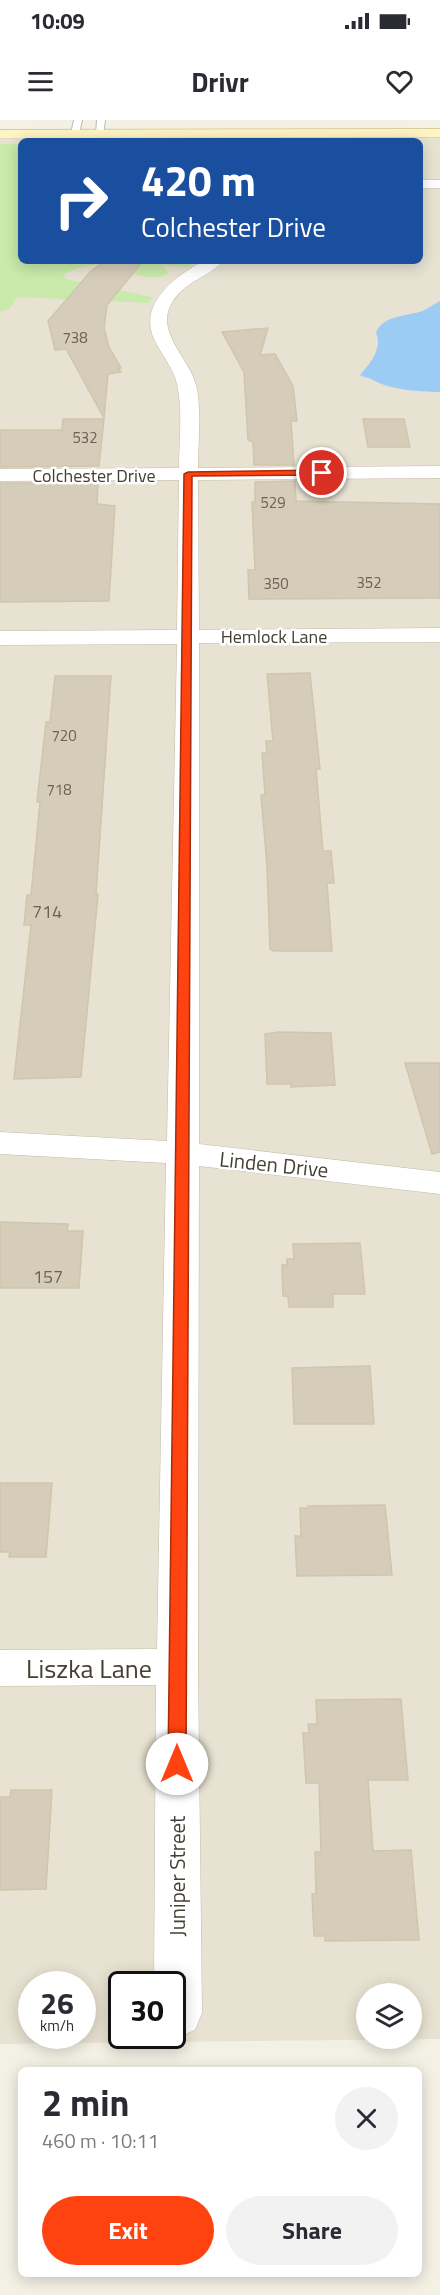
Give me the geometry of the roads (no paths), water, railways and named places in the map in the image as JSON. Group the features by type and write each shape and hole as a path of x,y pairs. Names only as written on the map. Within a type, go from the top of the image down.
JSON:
{"street":[{"path":"0,134 77,127 249,137 440,133"},
{"path":"423,184 440,184"},
{"name":"Juniper Street","path":"178,1971 177,1667 188,389 181,368 162,337 158,317 166,297 179,283 210,264"},
{"name":"Colchester Drive","path":"0,475 440,472"},
{"name":"Hemlock Lane","path":"0,638 440,635"},
{"name":"Linden Drive","path":"0,1143 183,1153 440,1182"},
{"name":"Liszka Lane","path":"0,1668 177,1667"}],"water":[{"path":"440,301 440,392 397,388 360,375 377,350 376,333 379,327 390,319 423,311"}]}
